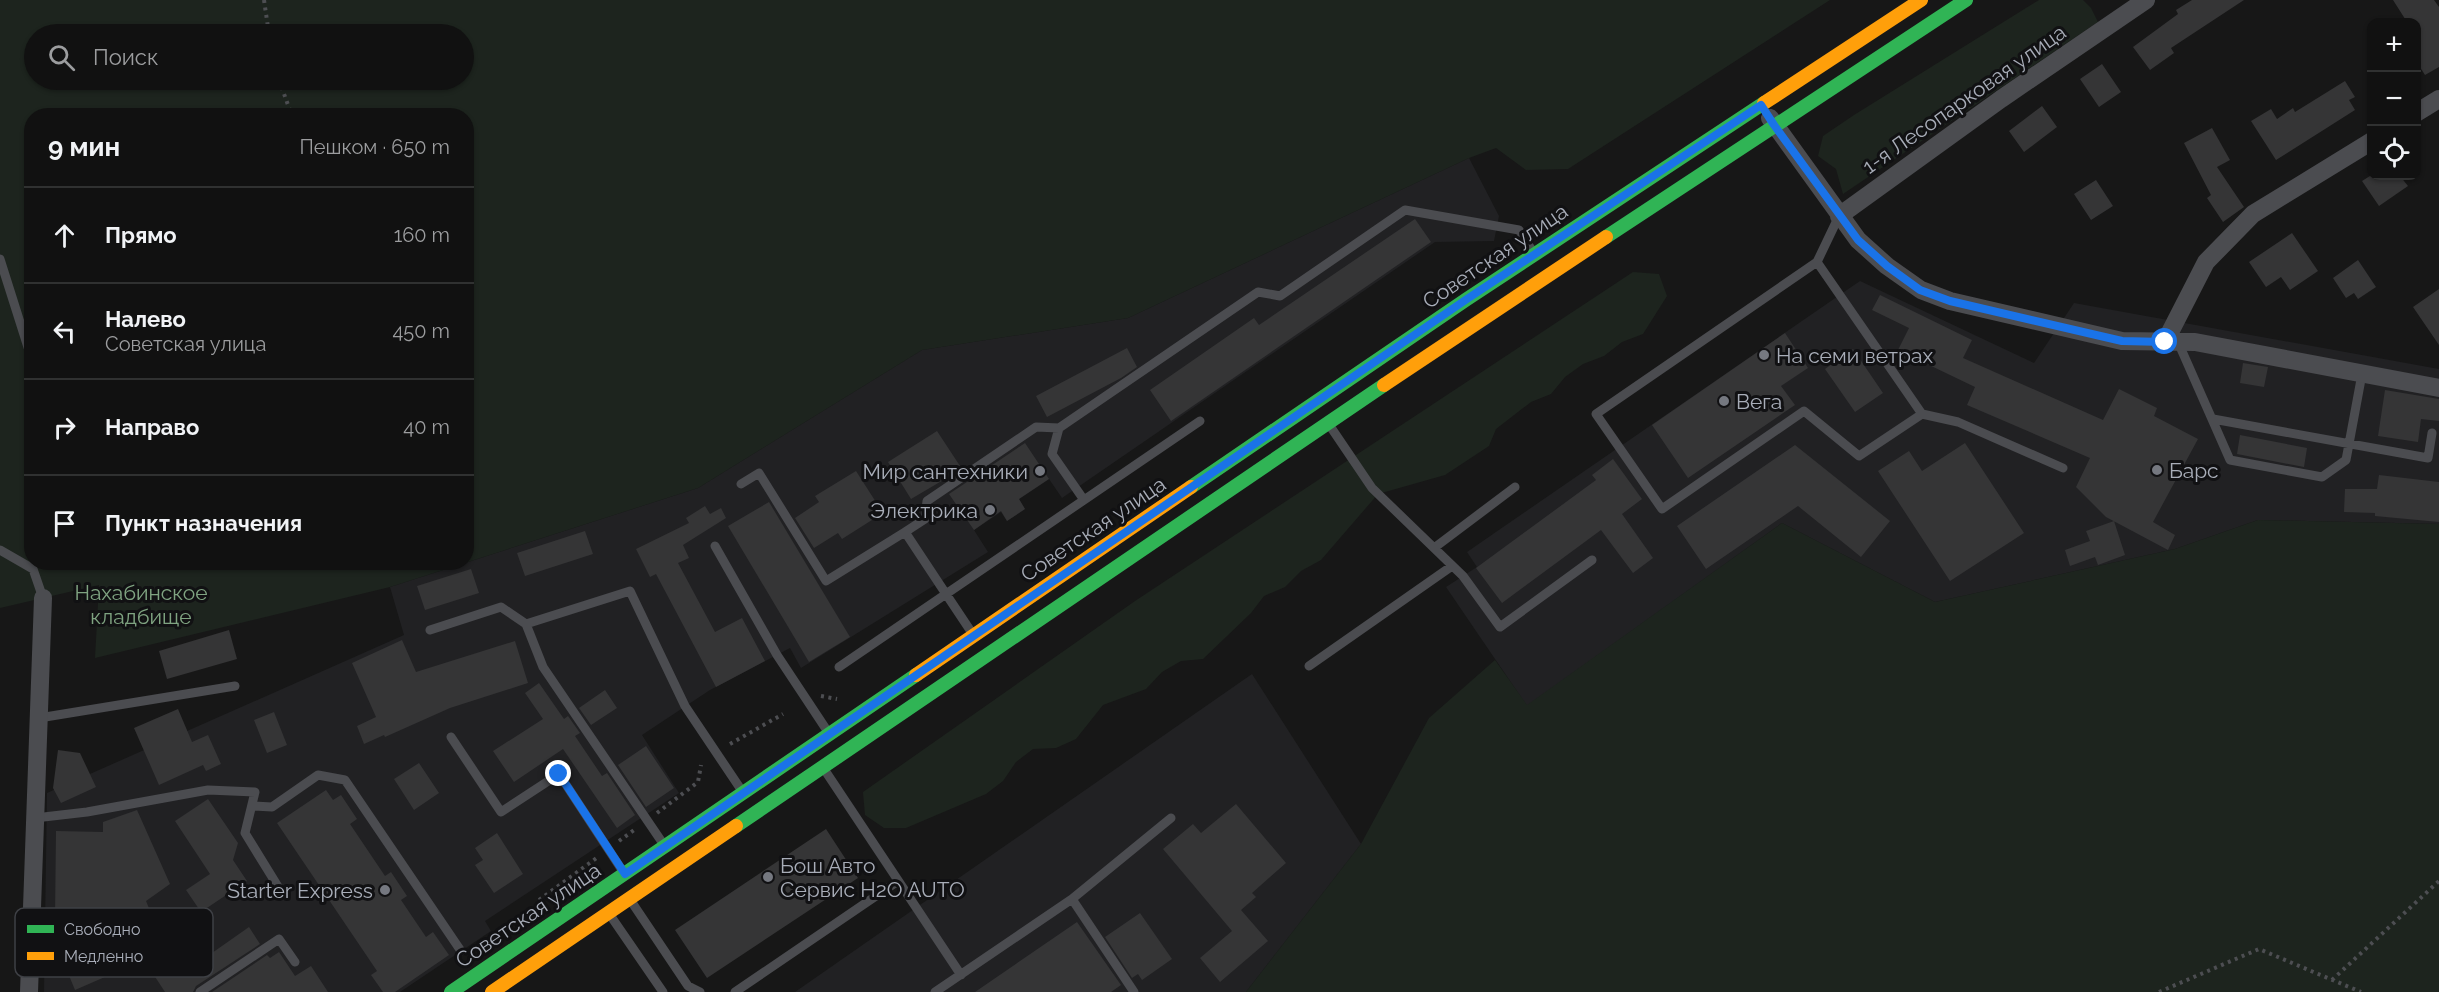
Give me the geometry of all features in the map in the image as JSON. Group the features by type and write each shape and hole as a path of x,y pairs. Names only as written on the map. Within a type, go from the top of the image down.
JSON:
{"main road":[{"name":"Советская улица","path":"451,992 1534,254 1921,0"},
{"name":"Советская улица","path":"492,992 1328,422 1966,0"}],"street":[{"name":"1-я Лесопарковая улица","path":"1839,216 2001,99 2146,0"},
{"path":"2421,110 2439,99"},
{"path":"1761,105 1858,240 1887,266 1920,290 1950,301 2122,341 2195,342 2439,388"},
{"path":"2172,342 2206,262 2253,214 2367,144"},
{"path":"32,908 43,598"},
{"path":"29,992 30,977"}],"lane":[{"path":"741,484 759,473 826,581 925,519 927,501 1036,427 1059,428 1258,292 1280,296 1405,210 1519,230 1534,254"},
{"path":"1839,216 1817,262 1596,414 1662,509 1804,411 1859,456 1922,414"},
{"path":"0,259 24,335"},
{"path":"1817,262 1922,414 1958,422 2063,468"},
{"path":"2172,342 2230,459 2322,477 2346,460 2362,374"},
{"path":"2212,419 2428,458 2432,433"},
{"path":"839,667 1200,421"},
{"path":"1328,422 1372,488 1463,576 1500,627 1592,560"},
{"path":"1059,428 1052,454 1084,500"},
{"path":"1434,548 1515,487"},
{"path":"905,532 974,635"},
{"path":"715,546 777,655 829,734"},
{"path":"0,550 24,562"},
{"path":"1309,666 1452,566"},
{"path":"34,570 43,598"},
{"path":"526,624 630,591 685,706 744,793"},
{"path":"430,630 501,607 526,624 543,667 665,847"},
{"path":"39,718 235,686"},
{"path":"451,737 501,812 559,774 625,874"},
{"path":"823,767 961,975"},
{"path":"252,806 272,807 318,775 345,780 461,951"},
{"path":"35,818 87,812 208,790 255,792 244,833 282,893"},
{"path":"936,992 1072,899 1171,818"},
{"path":"735,992 898,880"},
{"path":"630,899 688,986 700,992"},
{"path":"1072,899 1134,992"},
{"path":"609,913 663,992"},
{"path":"200,992 279,939 295,962"}],"path":[{"path":"264,0 268,24"},
{"path":"283,90 289,108"},
{"path":"730,744 783,714"},
{"path":"535,903 698,782 702,765"},
{"path":"2332,980 2439,881"},
{"path":"2160,992 2259,949 2361,992"}],"shaded area":[{"path":"1469,158 1499,216 1494,241 1435,242 1062,498 1049,479 1019,499 1025,509 1007,521 1001,512 974,530 988,552 801,668 790,648 710,690 642,735 679,793 485,921 491,931 400,992 44,992 44,977 213,977 213,908 45,908 47,793 404,635 390,587 443,570 474,570 474,560 698,488 922,350 1128,318"},
{"path":"1860,281 2034,363 2074,303 2439,369 2439,524 2258,520 2175,549 1935,602 1782,523 1527,706 1446,587 1477,567 1467,552"},
{"path":"1252,674 1361,844 1246,992 795,992"}],"green space":[{"name":"Нахабинское кладбище","path":"0,0 1830,0 1568,169 1526,170 1496,148 1469,158 1128,318 922,350 698,488 474,560 474,108 24,108 24,570 443,570 390,587 95,658 99,585 0,608"},
{"path":"2039,0 2083,0 2091,8 2098,22 1843,194 1836,169 1818,156 1823,136"},
{"path":"1633,272 1659,274 1667,296 1643,334 1622,342 1604,356 1583,364 1565,377 1551,394 1531,402 1496,429 1489,446 1445,475 1378,494 1321,560 1301,571 1285,587 1264,596 1251,613 1203,659 1181,661 1162,672 1146,689 1103,705 1076,739 1056,748 1033,749 1016,762 1003,781 986,794 906,828 884,828 865,815 863,792 1135,601"},
{"path":"2258,520 2439,524 2439,992 1246,992 1361,844 1429,718 1495,660 1527,705 1782,523 1935,602 2175,549"}],"building":[{"path":"2192,0 2244,0 2171,48 2174,53 2150,70 2133,47 2178,14 2176,10"},
{"path":"2393,0 2434,0 2439,7 2439,67 2425,75 2421,69 2421,18 2404,18"},
{"path":"2102,64 2121,92 2099,107 2080,79"},
{"path":"2345,81 2355,97 2349,100 2355,110 2276,160 2251,121 2271,109 2277,119 2293,108 2295,112"},
{"path":"2042,106 2057,127 2024,152 2009,131"},
{"path":"2212,128 2230,160 2217,167 2244,207 2223,222 2207,198 2211,195 2184,143"},
{"path":"2367,178 2367,180 2403,180 2408,186 2379,206 2362,181"},
{"path":"2096,180 2113,206 2091,220 2074,194"},
{"path":"1415,219 1431,242 1171,421 1150,390 1254,318 1259,325"},
{"path":"2292,233 2318,271 2290,290 2281,277 2266,287 2249,262"},
{"path":"2358,260 2376,287 2358,299 2354,293 2346,298 2333,278"},
{"path":"2439,289 2439,345 2413,307"},
{"path":"1880,295 1972,340 1963,358 2103,420 2119,389 2157,408 2154,416 2198,439 2153,522 2175,535 2168,550 2106,517 2076,487 2090,458 1967,405 1975,387 1898,350 1909,328 1872,310"},
{"path":"1785,333 1808,368 1781,386 1795,405 1688,478 1652,425"},
{"path":"1127,348 1137,367 1121,378 1047,417 1036,396"},
{"path":"1853,349 1883,393 1855,412 1825,369"},
{"path":"2243,363 2268,367 2264,387 2240,383"},
{"path":"2385,390 2439,399 2439,421 2421,419 2418,442 2378,436"},
{"path":"937,431 962,469 911,499 888,462"},
{"path":"2240,435 2307,448 2304,467 2237,454"},
{"path":"1025,443 1049,479 1019,499 1025,509 1007,521 1001,511 974,530 949,494"},
{"path":"1965,443 2024,533 1950,581 1878,471 1909,451 1922,471"},
{"path":"1795,445 1890,521 1861,557 1798,506 1706,569 1677,526"},
{"path":"1613,459 1642,499 1622,514 1653,558 1633,573 1601,530 1502,603 1476,568 1596,480 1592,475"},
{"path":"856,471 883,513 842,539 838,533 814,548 795,518 819,502 815,496"},
{"path":"2379,475 2439,482 2439,522 2375,516 2375,513 2344,512 2345,489 2377,489"},
{"path":"769,502 850,637 809,662 728,526"},
{"path":"705,506 710,514 721,508 726,518 683,545 689,558 678,563 715,632 742,618 765,661 716,687 656,574 650,577 636,549 689,523 686,518"},
{"path":"2114,521 2125,555 2098,565 2095,557 2070,566 2065,550 2090,541 2086,531"},
{"path":"585,531 593,554 525,576 517,553"},
{"path":"471,570 479,593 425,610 417,586"},
{"path":"229,630 237,659 167,679 159,651"},
{"path":"402,640 416,672 515,641 528,683 450,708 364,744 357,726 376,717 352,663"},
{"path":"539,683 564,719 568,716 580,733 575,736 602,776 607,773 635,815 617,828 563,749 514,782 493,751 543,719 525,693"},
{"path":"605,690 617,708 591,725 579,708"},
{"path":"178,709 192,742 208,735 221,764 206,771 203,765 159,785 134,728"},
{"path":"274,712 287,745 267,753 254,720"},
{"path":"646,746 674,788 646,807 618,765"},
{"path":"58,750 80,753 96,787 61,803 53,788"},
{"path":"419,763 439,793 414,810 394,779"},
{"path":"326,790 333,800 341,795 357,819 350,824 385,876 391,872 407,896 401,900 426,937 433,932 449,955 395,992 383,992 371,975 377,971 277,823"},
{"path":"208,799 238,843 233,860 247,881 207,908 198,908 186,890 210,874 175,821"},
{"path":"1236,804 1286,863 1252,893 1256,897 1241,910 1268,941 1220,982 1200,958 1232,931 1163,849 1193,824 1201,833"},
{"path":"137,810 170,884 146,901 149,908 55,908 56,831 103,832 103,822"},
{"path":"826,829 858,878 707,978 675,930"},
{"path":"497,833 523,874 494,893 475,865 483,860 475,848"},
{"path":"1140,913 1172,959 1142,980 1138,974 1132,978 1105,937"},
{"path":"1077,922 1121,985 1111,992 975,992"},
{"path":"249,927 260,944 213,975 213,952"},
{"path":"279,952 295,976 311,966 328,992 212,992 267,955 270,958"},
{"path":"70,977 105,977 75,990"},
{"path":"155,977 210,977 196,986 193,992 165,992"}],"traffic: fast":[{"path":"1606,237 1966,0"},
{"path":"1191,487 1467,299 1764,103"},
{"path":"736,826 1384,385"},
{"path":"451,992 916,675"}],"traffic: slow":[{"path":"1764,103 1921,0"},
{"path":"1384,385 1606,237"},
{"path":"916,675 1191,487"},
{"path":"492,992 736,826"}],"place":[{"name":"На семи ветрах","path":"1764,355"},
{"name":"Вега","path":"1724,401"},
{"name":"Барс","path":"2157,470"},
{"name":"Мир сантехники","path":"1040,471"},
{"name":"Электрика","path":"990,510"},
{"name":"Бош Авто Сервис H2O AUTO","path":"768,877"},
{"name":"Starter Express","path":"385,890"}],"route":[{"path":"559,774 625,874 1467,299 1761,105 1858,240 1887,266 1920,290 1950,301 2122,341 2165,342"}]}
